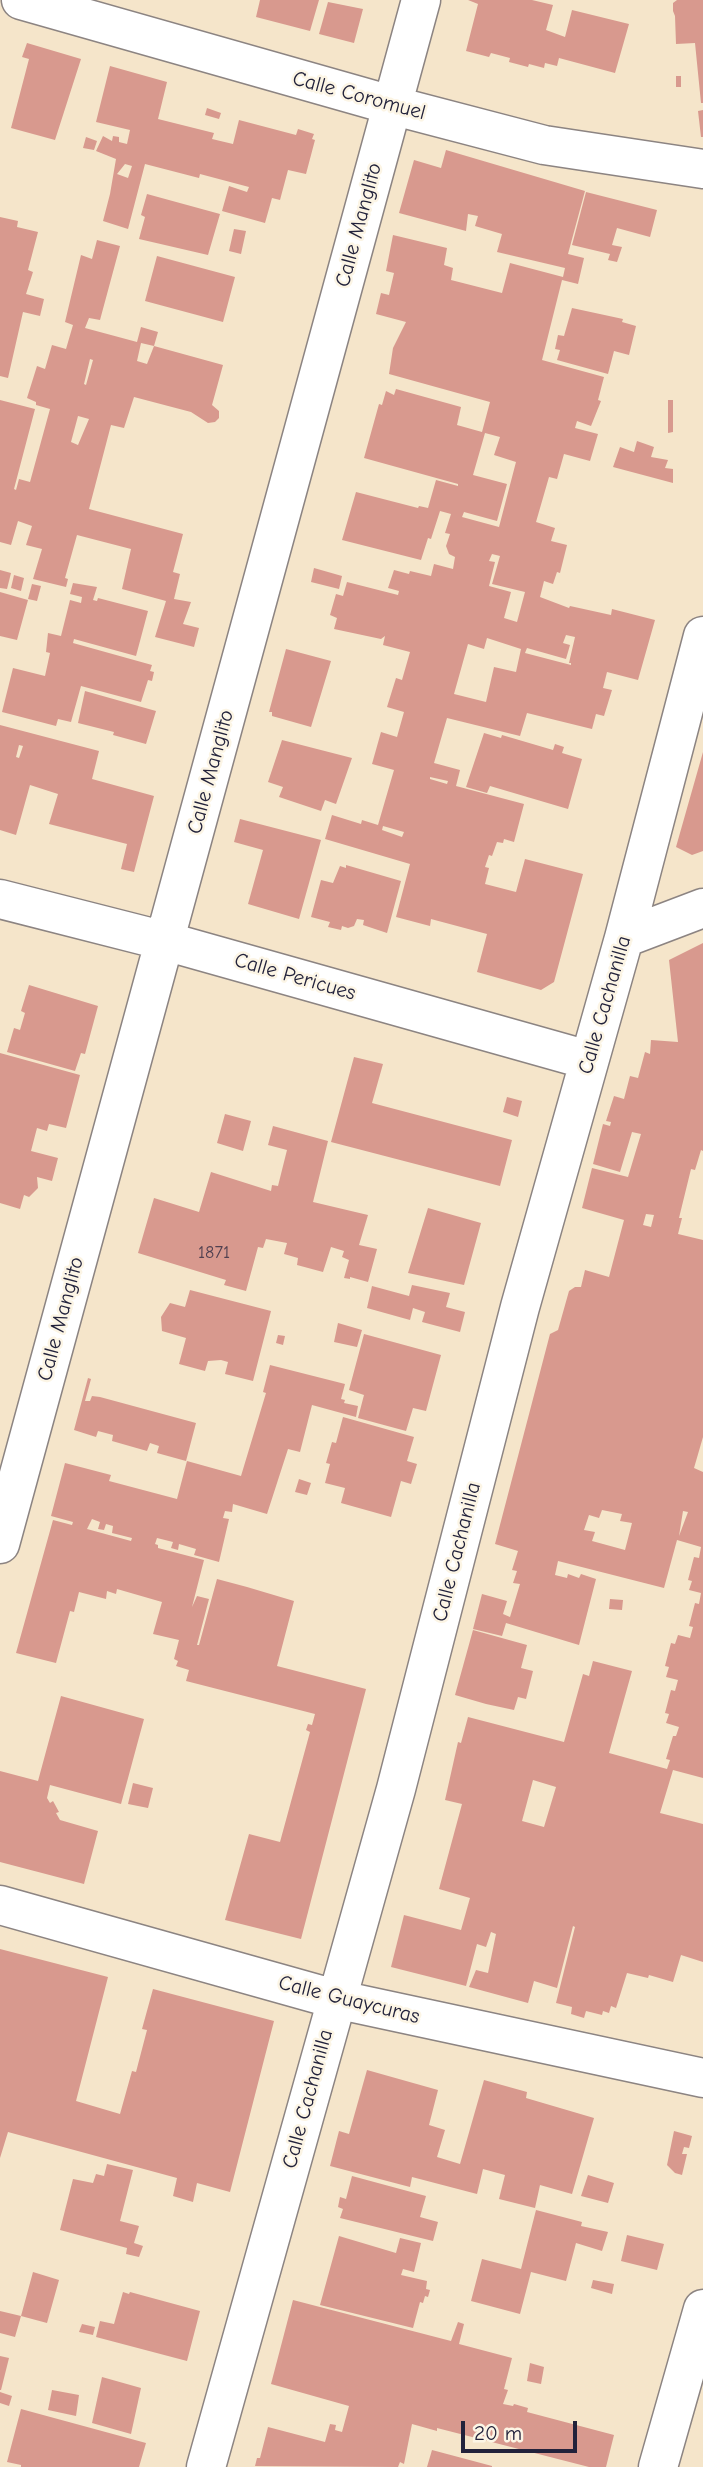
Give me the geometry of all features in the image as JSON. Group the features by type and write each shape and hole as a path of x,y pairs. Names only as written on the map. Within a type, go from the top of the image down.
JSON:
{"street":[{"name":"Calle Coromuel","path":"20,0 391,105 544,145 703,169"},
{"name":"Calle Manglito","path":"0,1544 421,0"},
{"name":"Calle Cachanilla","path":"206,2467 396,1789 520,1307 624,938 703,636"},
{"name":"Calle Pericues","path":"0,899 165,941 588,1060"},
{"path":"624,938 703,908"},
{"name":"Calle Guaycuras","path":"0,1905 335,1999 703,2078"},
{"path":"658,2467 703,2309"}],"building":[{"path":"260,0 319,0 310,31 256,17"},
{"path":"468,0 532,0 553,5 546,30 565,37 572,10 629,24 615,73 559,58 557,66 545,63 544,68 529,64 528,67 491,53 489,57 466,51 478,4"},
{"path":"677,0 703,0 703,103 695,43 676,44 673,3"},
{"path":"328,2 363,9 354,43 319,34"},
{"path":"27,43 81,59 55,140 11,128 29,59 22,57"},
{"path":"110,66 167,82 158,119 214,133 212,139 233,144 239,120 296,135 298,129 314,134 312,139 315,140 306,174 288,170 280,200 272,198 265,223 222,211 229,186 247,192 249,187 200,174 199,178 145,164 128,229 103,221 116,159 96,151 103,136 112,141 113,136 119,137 119,142 127,144 130,130 96,122","holes":["125,164 132,166 128,178 117,174"]},
{"path":"676,76 681,76 681,87 676,87"},
{"path":"207,108 221,113 219,119 205,115"},
{"path":"703,110 703,137 701,137 698,111"},
{"path":"86,137 97,141 94,150 83,148"},
{"path":"446,150 585,191 568,254 584,258 578,284 562,280 542,360 604,377 598,400 601,401 591,426 577,421 575,428 598,434 590,461 564,454 557,479 549,477 536,522 555,528 551,541 567,545 560,573 557,572 553,584 544,581 540,597 569,608 570,606 611,615 612,609 655,620 638,680 607,672 603,688 612,690 604,716 596,714 592,729 527,713 520,736 447,718 434,763 460,770 456,786 524,804 514,842 504,839 503,843 497,842 492,856 489,855 485,867 489,868 485,884 516,892 525,859 583,874 554,982 541,990 477,972 487,934 431,919 430,926 396,917 410,864 325,839 332,815 361,824 362,820 378,825 394,770 372,764 381,732 397,737 404,712 387,707 396,678 402,680 410,652 383,645 385,636 381,639 334,629 337,618 330,615 336,594 343,596 347,582 398,595 399,591 388,588 394,570 431,576 434,564 453,569 455,557 449,554 446,546 450,534 445,533 451,514 440,511 421,560 342,540 356,492 418,508 428,508 436,480 458,486 364,458 379,404 382,405 386,391 394,395 396,389 461,407 457,425 482,432 490,402 389,374 393,348 406,322 376,314 381,293 389,295 394,273 386,271 393,235 447,248 444,265 453,268 451,280 502,293 510,263 563,277 565,268 497,252 502,234 475,226 478,216 468,214 466,231 399,213 414,160 441,168","holes":["485,433 500,437 494,455 516,462 499,527 462,517 464,512 497,521 507,484 473,475","492,554 500,556 492,584 525,592 517,622 504,618 511,592 489,586 495,562 489,561","566,635 575,637 569,663 571,665 525,653 527,648 566,659 570,645 563,643","487,638 521,649 516,672 494,667 486,702 454,694 468,644 484,649","430,777 448,781 447,784 430,779","383,826 404,832 402,837 382,830"]},
{"path":"586,192 657,210 650,237 617,228 612,245 622,247 617,262 608,260 610,254 572,245"},
{"path":"147,194 220,214 208,255 139,239 145,217 141,215"},
{"path":"0,217 18,221 17,227 38,232 28,270 33,272 26,294 44,299 40,316 23,312 8,378 0,376"},
{"path":"234,229 246,231 241,254 229,251"},
{"path":"97,240 120,246 100,320 89,318 85,328 137,342 141,327 158,332 154,346 223,365 212,405 219,411 219,418 215,422 208,423 191,412 134,397 124,428 111,425 89,509 183,534 173,572 180,574 174,599 191,602 183,624 199,628 194,647 155,637 166,601 122,589 131,549 77,535 65,578 68,579 66,587 33,579 42,549 26,545 32,526 18,521 11,545 0,542 0,400 35,409 14,489 16,490 19,479 30,482 50,409 36,405 36,402 27,398 37,366 45,369 52,345 66,349 73,325 65,322 81,255 92,259","holes":["141,343 154,346 147,364 137,361","90,359 93,360 86,385 84,384","78,416 89,419 78,445 71,442"]},
{"path":"157,256 235,277 223,322 145,301"},
{"path":"572,308 623,319 622,322 636,326 629,355 614,351 608,374 557,360 560,350 555,349 558,335 564,336"},
{"path":"668,400 673,400 673,432 668,433"},
{"path":"637,441 654,447 651,457 668,460 665,468 673,469 673,483 613,467 620,447 634,452"},
{"path":"314,568 342,576 339,589 311,582"},
{"path":"0,570 11,573 7,589 0,588"},
{"path":"14,575 24,578 21,591 11,588"},
{"path":"73,583 97,587 93,600 97,601 98,598 148,611 136,656 74,639 73,643 152,665 152,681 148,680 141,702 81,686 71,722 58,719 56,726 2,712 13,668 45,676 50,653 46,652 48,633 61,636 70,600 81,603 82,597 70,594"},
{"path":"32,584 41,586 37,601 28,599"},
{"path":"0,592 28,600 17,640 0,636"},
{"path":"286,649 331,661 311,727 272,716 272,712 269,712"},
{"path":"85,691 156,711 146,744 78,723"},
{"path":"0,725 99,751 92,779 154,796 134,872 121,869 127,844 49,824 58,794 30,785 16,835 0,830","holes":["19,745 23,746 19,758 16,757"]},
{"path":"484,733 501,738 502,735 553,750 555,744 564,747 562,753 582,759 568,809 490,786 487,793 466,787"},
{"path":"282,740 352,758 336,804 325,800 321,811 279,797 283,787 268,782"},
{"path":"703,752 703,851 692,855 676,847"},
{"path":"240,819 321,840 299,919 248,904 263,850 234,842"},
{"path":"346,865 401,881 387,933 363,925 364,920 357,919 354,926 342,926 341,930 328,927 330,922 311,917 321,880 333,883 340,866 346,868"},
{"path":"703,943 703,1151 701,1150 695,1170 691,1169 679,1218 682,1218 678,1234 703,1240 703,1437 694,1468 703,1472 703,1778 673,1770 660,1813 703,1824 703,1962 681,1955 673,1982 649,1975 648,1978 627,1973 616,2008 611,2006 609,2013 603,2011 602,2015 586,2011 584,2018 571,2014 572,2007 556,2003 575,1927 573,1926 557,1988 534,1981 528,2003 469,1987 476,1970 488,1973 496,1934 491,1932 486,1947 477,1944 466,1986 391,1967 404,1915 461,1930 470,1898 439,1889 462,1804 445,1800 458,1742 461,1743 468,1717 564,1742 583,1674 589,1676 593,1661 632,1671 609,1753 667,1769 670,1760 666,1759 673,1736 676,1736 679,1727 666,1723 669,1714 665,1713 671,1690 675,1691 678,1680 666,1677 669,1667 665,1666 671,1643 675,1644 678,1635 690,1638 693,1627 689,1626 695,1603 699,1604 701,1593 689,1590 692,1581 688,1580 694,1557 699,1558 701,1547 677,1540 664,1588 558,1561 555,1575 567,1578 568,1574 579,1578 581,1574 596,1579 579,1645 506,1623 502,1636 473,1629 482,1594 507,1601 503,1614 510,1617 520,1584 513,1583 517,1571 512,1570 518,1551 495,1544 550,1334 558,1330 569,1291 581,1287 585,1270 609,1277 624,1220 582,1208 592,1168 628,1177 641,1134 632,1132 620,1172 593,1164 603,1124 610,1126 611,1122 606,1121 614,1096 624,1099 630,1076 638,1078 645,1052 650,1054 651,1040 678,1042 669,960","holes":["646,1214 654,1215 651,1227 643,1225","602,1510 622,1514 620,1521 632,1523 625,1550 592,1541 595,1532 584,1530 589,1515 599,1518","683,1511 688,1512 679,1536","533,1780 556,1787 544,1827 522,1821"]},
{"path":"29,985 98,1006 85,1054 81,1053 75,1071 7,1052 14,1028 20,1030 25,1013 21,1011"},
{"path":"0,1053 80,1075 66,1128 49,1124 47,1131 37,1128 31,1151 58,1158 52,1181 37,1177 38,1188 29,1197 24,1195 20,1209 0,1203"},
{"path":"354,1057 383,1064 372,1103 512,1140 500,1186 331,1142"},
{"path":"507,1097 522,1101 518,1117 503,1112"},
{"path":"225,1114 251,1121 243,1151 217,1143"},
{"path":"273,1126 328,1141 313,1202 368,1215 359,1245 377,1249 368,1282 344,1278 349,1260 342,1257 344,1251 331,1247 323,1272 297,1265 298,1258 284,1254 287,1243 266,1239 263,1248 258,1247 246,1291 224,1285 226,1280 138,1253 154,1198 199,1212 211,1172 271,1191 272,1185 278,1186 287,1150 268,1145"},
{"path":"428,1208 481,1223 464,1285 408,1273"},
{"path":"412,1285 450,1293 446,1307 465,1312 460,1332 422,1322 425,1312 413,1308 410,1320 367,1308 372,1286 409,1296"},
{"path":"190,1290 271,1311 253,1381 225,1374 228,1362 221,1360 208,1361 205,1371 179,1364 186,1338 162,1331 161,1317 170,1303 185,1307"},
{"path":"338,1323 362,1330 357,1347 334,1342"},
{"path":"364,1334 441,1355 426,1411 413,1408 406,1431 358,1418 364,1395 349,1390"},
{"path":"278,1335 285,1336 283,1345 276,1343"},
{"path":"270,1365 345,1384 341,1399 345,1400 344,1403 358,1406 356,1417 312,1405 300,1452 288,1449 267,1514 233,1504 232,1512 225,1511 223,1518 229,1519 219,1562 194,1555 196,1549 179,1544 178,1550 171,1548 173,1542 157,1538 155,1544 158,1548 204,1560 192,1607 197,1596 209,1599 197,1645 217,1579 294,1601 277,1666 366,1689 301,1939 225,1920 249,1834 280,1842 310,1732 306,1730 308,1724 312,1725 315,1714 186,1681 189,1670 176,1666 178,1661 174,1659 179,1640 153,1634 162,1602 117,1589 116,1594 107,1591 106,1599 79,1592 74,1612 70,1611 56,1663 16,1653 53,1520 72,1525 73,1522 51,1516 65,1463 111,1475 109,1481 177,1499 187,1461 241,1476 266,1393 263,1392","holes":["92,1519 100,1522 98,1529 104,1530 106,1524 113,1526 112,1533 132,1538 131,1541 87,1529"]},
{"path":"88,1378 91,1379 85,1401 90,1401 92,1396 100,1397 196,1423 186,1461 157,1453 159,1446 150,1443 147,1451 112,1441 113,1435 98,1431 96,1437 74,1430"},
{"path":"343,1417 414,1437 407,1461 417,1464 411,1484 401,1481 391,1517 341,1503 345,1488 325,1483 330,1464 326,1463 332,1442 336,1443"},
{"path":"299,1479 311,1483 307,1495 295,1492"},
{"path":"610,1599 623,1600 622,1610 609,1609"},
{"path":"473,1630 527,1645 521,1668 533,1671 526,1699 518,1697 514,1710 455,1695"},
{"path":"61,1696 144,1719 121,1804 50,1785 47,1798 50,1803 53,1801 60,1820 98,1831 84,1884 0,1862 0,1771 38,1781"},
{"path":"133,1783 153,1788 148,1808 128,1804"},
{"path":"0,1949 108,1977 76,2101 120,2114 132,2071 136,2072 147,2030 142,2029 153,1989 274,2021 230,2192 197,2183 193,2202 173,2196 177,2178 8,2132 0,2158"},
{"path":"367,2070 438,2090 429,2125 445,2130 437,2157 460,2164 484,2080 527,2092 526,2098 594,2118 572,2194 540,2185 535,2208 499,2199 505,2175 483,2169 477,2194 412,2177 410,2187 330,2166 339,2131 349,2134"},
{"path":"674,2131 692,2136 689,2148 684,2147 682,2154 687,2154 682,2175 675,2173 667,2165"},
{"path":"107,2164 133,2170 120,2221 139,2226 134,2243 143,2246 139,2257 126,2254 127,2248 60,2230 73,2179 93,2183 96,2174 104,2176"},
{"path":"588,2175 614,2183 608,2203 581,2196"},
{"path":"352,2176 426,2196 420,2217 438,2222 433,2241 340,2218 343,2209 338,2207 340,2197 346,2199"},
{"path":"536,2210 582,2222 581,2226 608,2232 602,2251 576,2243 566,2281 531,2272 520,2314 471,2301 482,2259 521,2269"},
{"path":"627,2235 664,2244 657,2270 621,2261"},
{"path":"339,2236 396,2253 400,2238 421,2243 414,2272 403,2269 401,2275 427,2281 426,2289 430,2290 423,2303 420,2302 413,2328 320,2305"},
{"path":"33,2272 59,2280 47,2323 21,2316"},
{"path":"593,2280 614,2284 612,2294 591,2288"},
{"path":"123,2292 200,2311 187,2361 96,2337 100,2321 114,2324"},
{"path":"293,2300 451,2341 458,2322 464,2324 459,2344 512,2358 504,2389 508,2390 503,2404 514,2404 528,2408 527,2412 614,2435 606,2467 589,2467 412,2424 404,2464 400,2462 398,2467 255,2466 257,2458 260,2458 268,2427 325,2442 330,2424 336,2425 335,2430 342,2432 349,2406 271,2384"},
{"path":"0,2311 21,2316 15,2337 0,2333"},
{"path":"82,2324 95,2327 93,2335 79,2332"},
{"path":"0,2356 9,2358 1,2390 0,2390"},
{"path":"530,2363 544,2367 541,2384 527,2381"},
{"path":"102,2377 141,2388 131,2434 92,2423"},
{"path":"52,2390 79,2395 76,2416 48,2410"},
{"path":"0,2392 12,2396 9,2406 0,2403"},
{"path":"21,2409 146,2443 139,2467 21,2467 7,2462"},
{"path":"432,2450 492,2466 492,2467 427,2467"}]}
